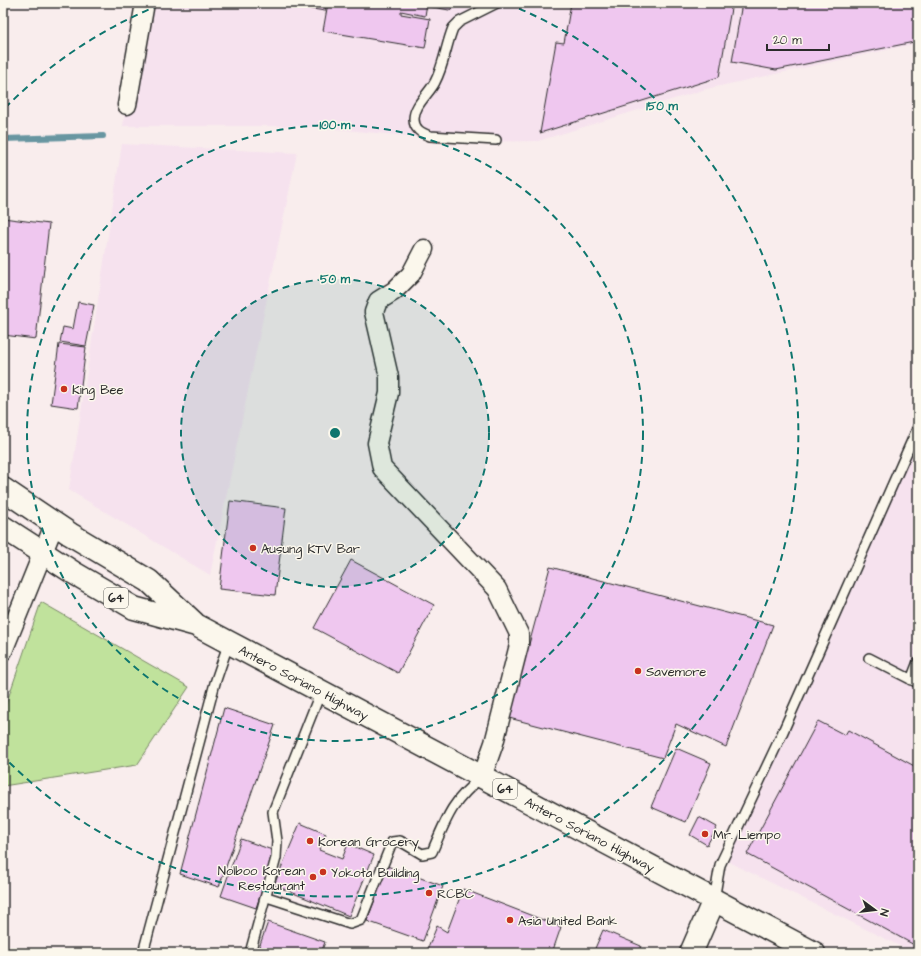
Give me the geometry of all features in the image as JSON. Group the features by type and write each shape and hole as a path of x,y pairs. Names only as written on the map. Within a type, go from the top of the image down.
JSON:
{"main road":[{"name":"Antero Soriano Highway","path":"3,489 54,525 150,581 196,625"},
{"name":"Antero Soriano Highway","path":"3,527 43,554 134,608 196,625 814,953"},
{"path":"692,953 714,900"}],"street":[{"path":"127,105 145,3"},
{"path":"424,249 411,274 394,291 378,301 374,312 389,377 389,393 377,443 382,468 497,589 519,634 519,645 500,721 482,777"},
{"path":"3,651 54,525"}],"lane":[{"path":"496,140 430,136 421,133 415,127 414,118 416,108 436,80 454,28 459,22 497,3"},
{"path":"714,900 720,865 781,736 918,428"},
{"path":"143,953 215,683 229,642"},
{"path":"869,658 914,682 918,662"},
{"path":"250,953 267,897 276,858 277,841 273,812 321,691"},
{"path":"267,897 350,924 362,920 392,842 400,841 422,854 432,852 451,808 465,791 482,777"}],"shaded area":[{"path":"143,3 918,3 918,45 914,44 706,89 538,141 468,142 305,126 123,126"},
{"path":"122,144 297,153 210,575 69,490"},
{"path":"918,420 918,953 914,953 727,861"}],"green space":[{"path":"41,602 189,687 137,765 3,786 3,713"}],"building":[{"path":"275,3 326,3 325,11"},
{"path":"328,3 427,3 425,16 401,11 401,14 430,19 425,48 323,31"},
{"path":"427,3 468,3 449,10 427,6"},
{"path":"571,3 732,3 719,77 540,133 556,42 564,43"},
{"path":"742,3 918,3 918,44 914,42 776,70 732,62"},
{"path":"3,218 49,224 36,339 3,335"},
{"path":"78,302 94,305 86,346 60,342 63,327 73,329"},
{"path":"59,344 86,347 78,408 51,404"},
{"name":"Ausung KTV Bar","path":"230,501 286,508 275,595 219,589"},
{"path":"351,560 434,605 398,673 314,628"},
{"name":"Savemore","path":"550,567 773,625 726,747 676,724 663,758 509,718"},
{"path":"224,708 275,725 219,887 180,874"},
{"path":"818,721 845,735 848,730 918,768 918,947 747,854"},
{"path":"676,748 711,763 686,822 651,807"},
{"path":"699,817 717,827 707,845 690,835"},
{"name":"Yokota Building","path":"300,823 326,834 319,850 342,859 348,844 374,855 349,916 274,885"},
{"path":"241,839 275,851 256,908 221,896"},
{"path":"387,866 443,886 423,941 367,921"},
{"path":"463,889 561,927 552,953 426,953 437,926 447,932"},
{"path":"268,922 325,942 321,953 257,953"},
{"path":"603,930 641,946 638,953 593,953"}],"waterway":[{"path":"3,139 103,136"}],"place":[{"name":"King Bee","path":"64,389"},
{"name":"Ausung KTV Bar","path":"253,548"},
{"name":"Savemore","path":"638,671"},
{"name":"Mr. Liempo","path":"705,834"},
{"name":"Korean Grocery","path":"310,841"},
{"name":"Yokota Building","path":"323,872"},
{"name":"Nolboo Korean Restaurant","path":"313,877"},
{"name":"RCBC","path":"429,893"},
{"name":"Asia United Bank","path":"510,920"}]}
